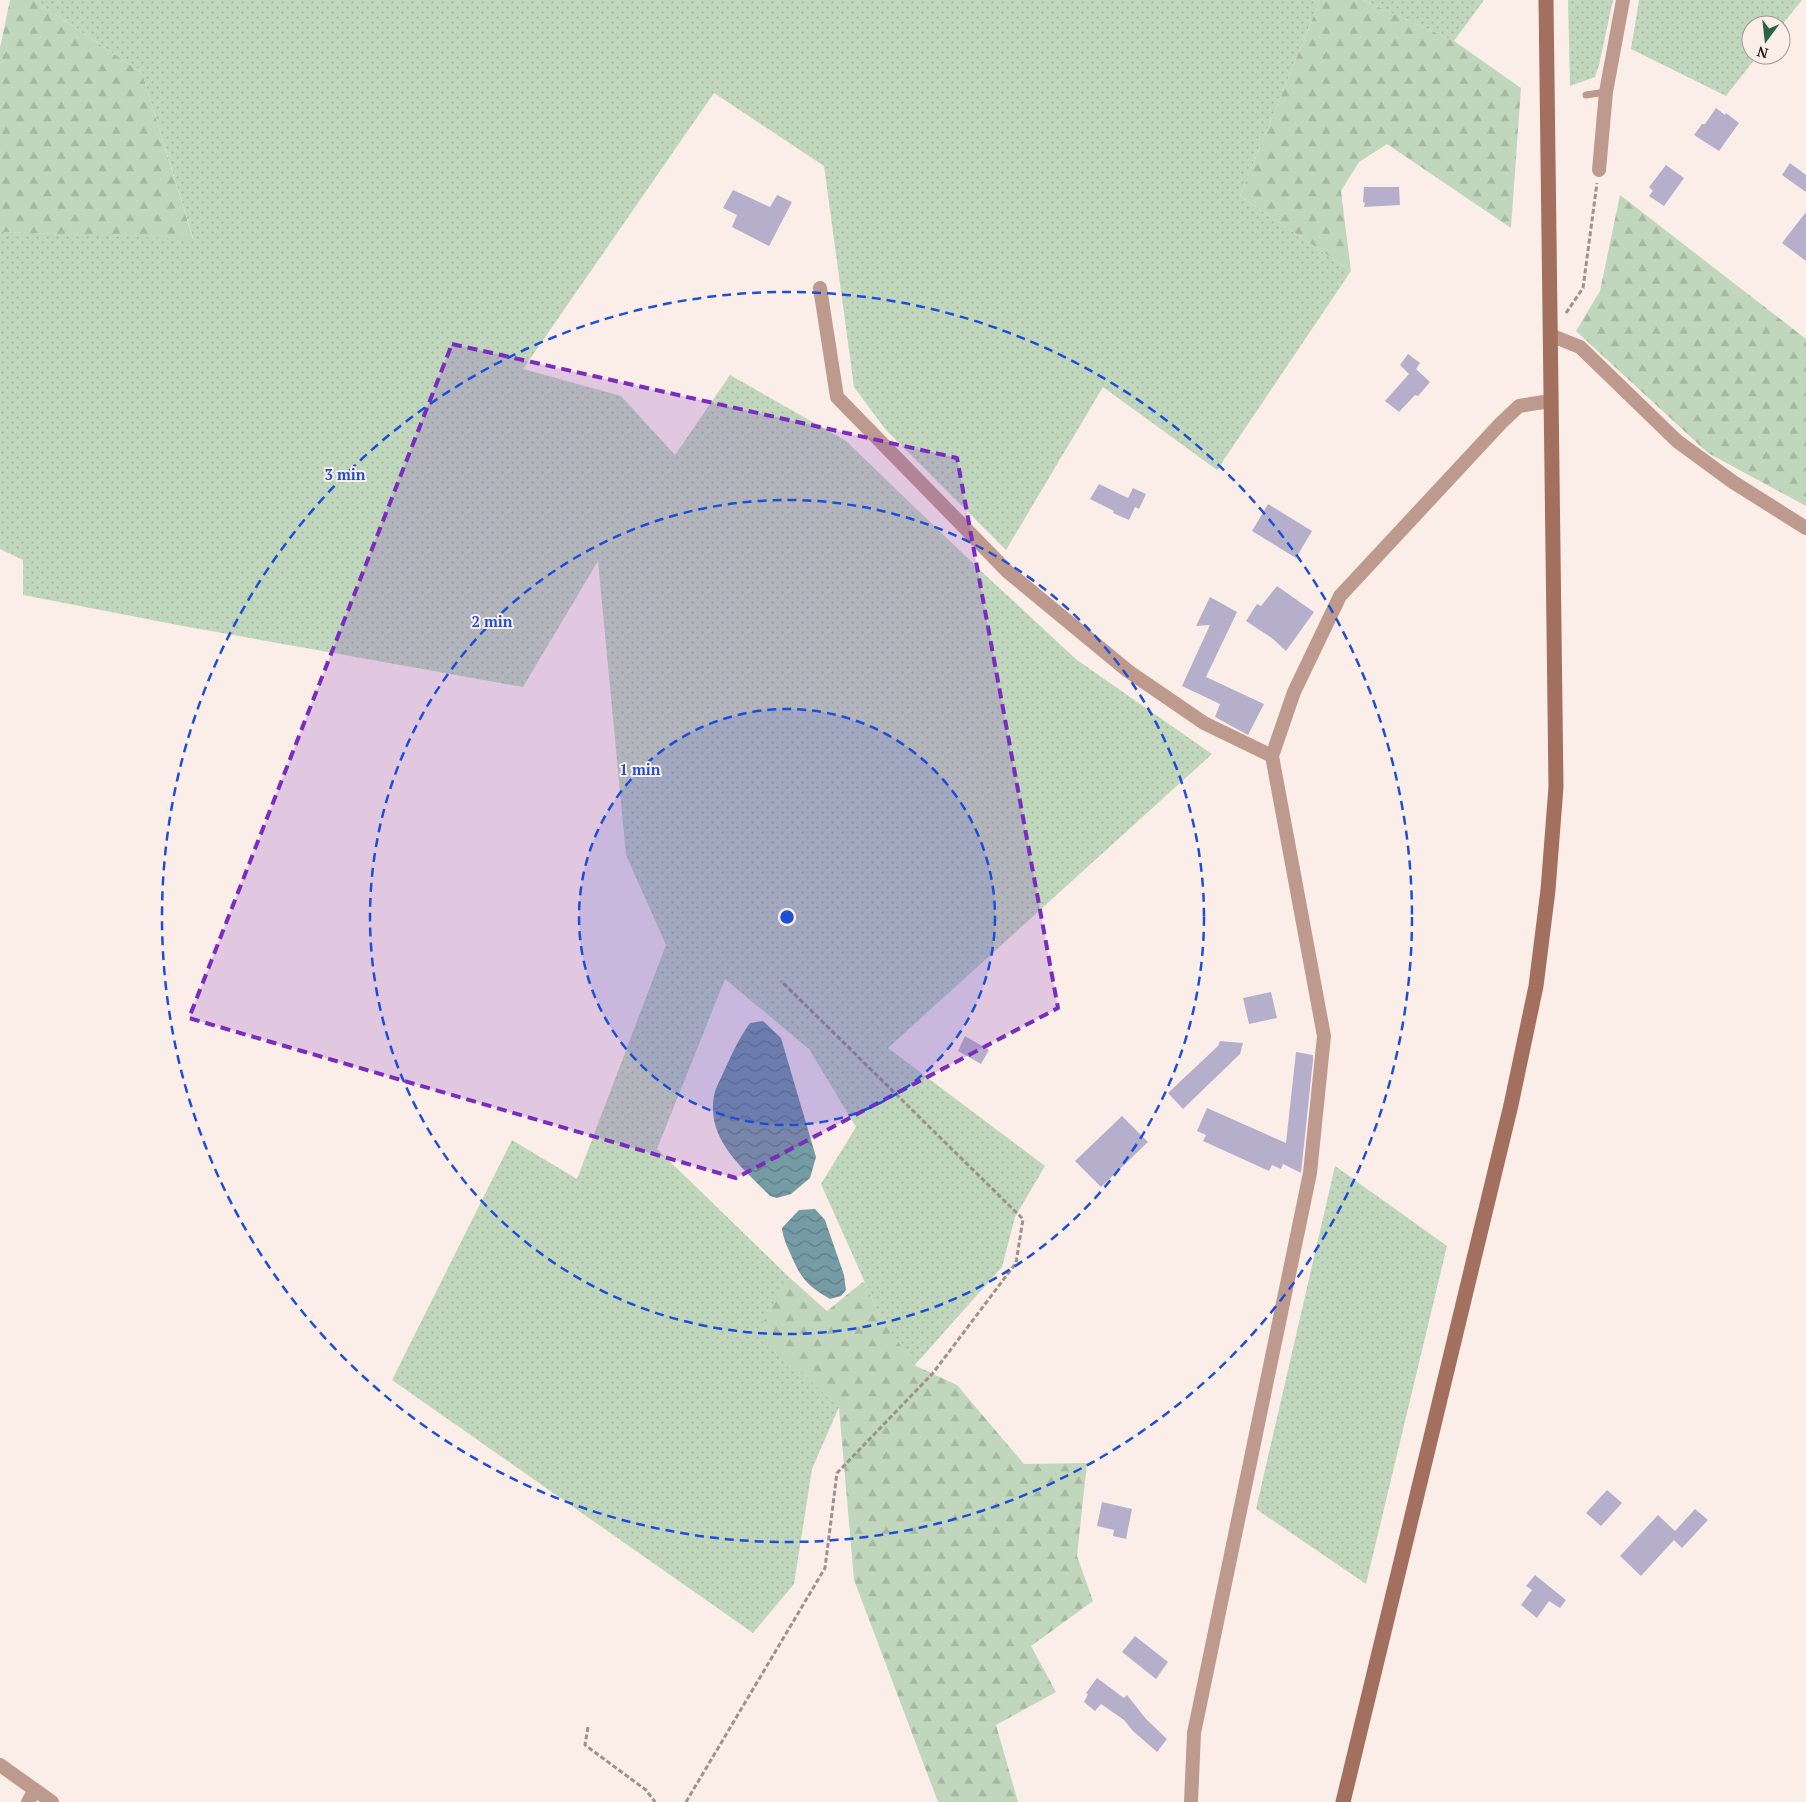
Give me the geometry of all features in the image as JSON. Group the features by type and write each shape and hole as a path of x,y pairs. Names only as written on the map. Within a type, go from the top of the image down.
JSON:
{"main road":[{"path":"1343,1802 1511,1105 1536,986 1548,890 1556,786 1546,0"}],"street":[{"path":"1599,170 1606,92 1623,0"},
{"path":"820,288 837,397 1016,578 1128,671 1204,724 1272,756"},
{"path":"1550,335 1580,347 1677,441 1733,482 1806,528"},
{"path":"1191,1802 1194,1733 1310,1174 1324,1036 1272,756 1294,692 1340,596 1500,422 1518,406 1550,401"},
{"path":"0,1765 32,1796 52,1802"}],"lane":[{"path":"1586,95 1606,92"}],"path":[{"path":"1550,335 1583,288 1599,170"},
{"path":"686,1802 825,1568 837,1473 933,1373 1016,1263 1023,1219 781,981"},
{"path":"588,1727 585,1745 646,1790 655,1802"}],"highlighted area":[{"path":"452,344 957,458 1058,1008 736,1178 189,1018"}],"green space":[{"path":"10,0 34,0 142,73 193,239 0,232 0,48"},
{"path":"34,0 1320,0 1240,196 1351,271 1217,470 1103,387 1006,550 885,429 854,387 824,166 714,93 523,369 621,396 675,455 730,375 846,441 1077,660 1212,754 888,1048 1045,1166 1015,1217 1002,1267 914,1366 879,1314 821,1184 856,1127 809,1049 725,979 657,1149 789,1277 759,1331 839,1407 812,1469 794,1584 753,1633 392,1380 512,1140 577,1179 666,945 626,855 598,561 523,687 183,626 23,595 23,560 0,549 0,232 193,238 142,73"},
{"path":"1320,0 1363,0 1454,41 1521,88 1511,228 1387,144 1359,162 1341,191 1351,271 1240,196"},
{"path":"1363,0 1484,0 1454,41"},
{"path":"1568,0 1613,0 1595,77 1570,86"},
{"path":"1639,0 1802,0 1790,15 1741,15 1741,65 1750,65 1726,96 1631,49"},
{"path":"1620,195 1806,339 1806,506 1708,453 1576,331 1600,291"},
{"path":"1335,1166 1447,1246 1366,1584 1256,1509"},
{"path":"789,1277 827,1311 864,1281 879,1314 914,1365 957,1385 1024,1464 1087,1463 1077,1556 1093,1601 1031,1646 1056,1692 996,1725 1018,1802 938,1802 854,1580 839,1408 758,1331"}],"water":[{"path":"763,1021 781,1038 816,1157 810,1178 791,1194 777,1198 770,1196 738,1164 729,1152 721,1140 713,1112 716,1090 739,1040 750,1023"},
{"path":"815,1209 825,1220 844,1275 846,1290 841,1296 830,1299 811,1286 802,1276 784,1239 782,1228 799,1210"}],"building":[{"path":"1716,108 1739,123 1719,151 1694,135 1702,124 1705,124"},
{"path":"1790,163 1806,175 1806,192 1782,175"},
{"path":"1666,165 1684,178 1664,206 1649,196 1653,191 1649,187"},
{"path":"1364,187 1399,187 1400,205 1364,207"},
{"path":"733,190 770,207 777,195 792,202 769,246 732,227 737,215 723,208"},
{"path":"1806,212 1806,261 1782,243"},
{"path":"1408,354 1420,363 1416,369 1430,382 1418,396 1415,395 1399,412 1385,401 1409,374 1400,365"},
{"path":"1099,484 1128,498 1133,488 1146,494 1139,509 1135,507 1129,520 1090,499"},
{"path":"1268,504 1312,531 1296,558 1252,531"},
{"path":"1277,586 1314,612 1286,651 1273,639 1246,621 1257,604 1261,606"},
{"path":"1210,597 1237,612 1206,677 1264,704 1248,735 1215,717 1220,704 1182,686 1210,625 1196,626"},
{"path":"1271,992 1277,1018 1249,1024 1243,998"},
{"path":"965,1036 989,1050 981,1064 958,1051"},
{"path":"1220,1041 1243,1043 1240,1054 1183,1109 1168,1093 1218,1046"},
{"path":"1296,1052 1313,1055 1301,1173 1283,1164 1281,1169 1272,1165 1269,1171 1203,1141 1206,1135 1197,1131 1207,1108 1286,1143"},
{"path":"1122,1116 1148,1142 1101,1187 1075,1161"},
{"path":"1607,1490 1622,1503 1601,1526 1586,1513"},
{"path":"1102,1502 1132,1509 1126,1539 1113,1536 1114,1530 1097,1526"},
{"path":"1695,1509 1708,1520 1682,1548 1674,1540 1641,1576 1620,1556 1658,1515 1675,1531"},
{"path":"1535,1575 1566,1600 1560,1608 1549,1601 1537,1618 1521,1605 1532,1590 1526,1586"},
{"path":"1135,1636 1168,1662 1156,1679 1122,1652"},
{"path":"1097,1678 1124,1698 1127,1695 1146,1719 1167,1739 1157,1752 1133,1731 1124,1720 1101,1704 1095,1711 1084,1702 1088,1694 1086,1693"}]}
